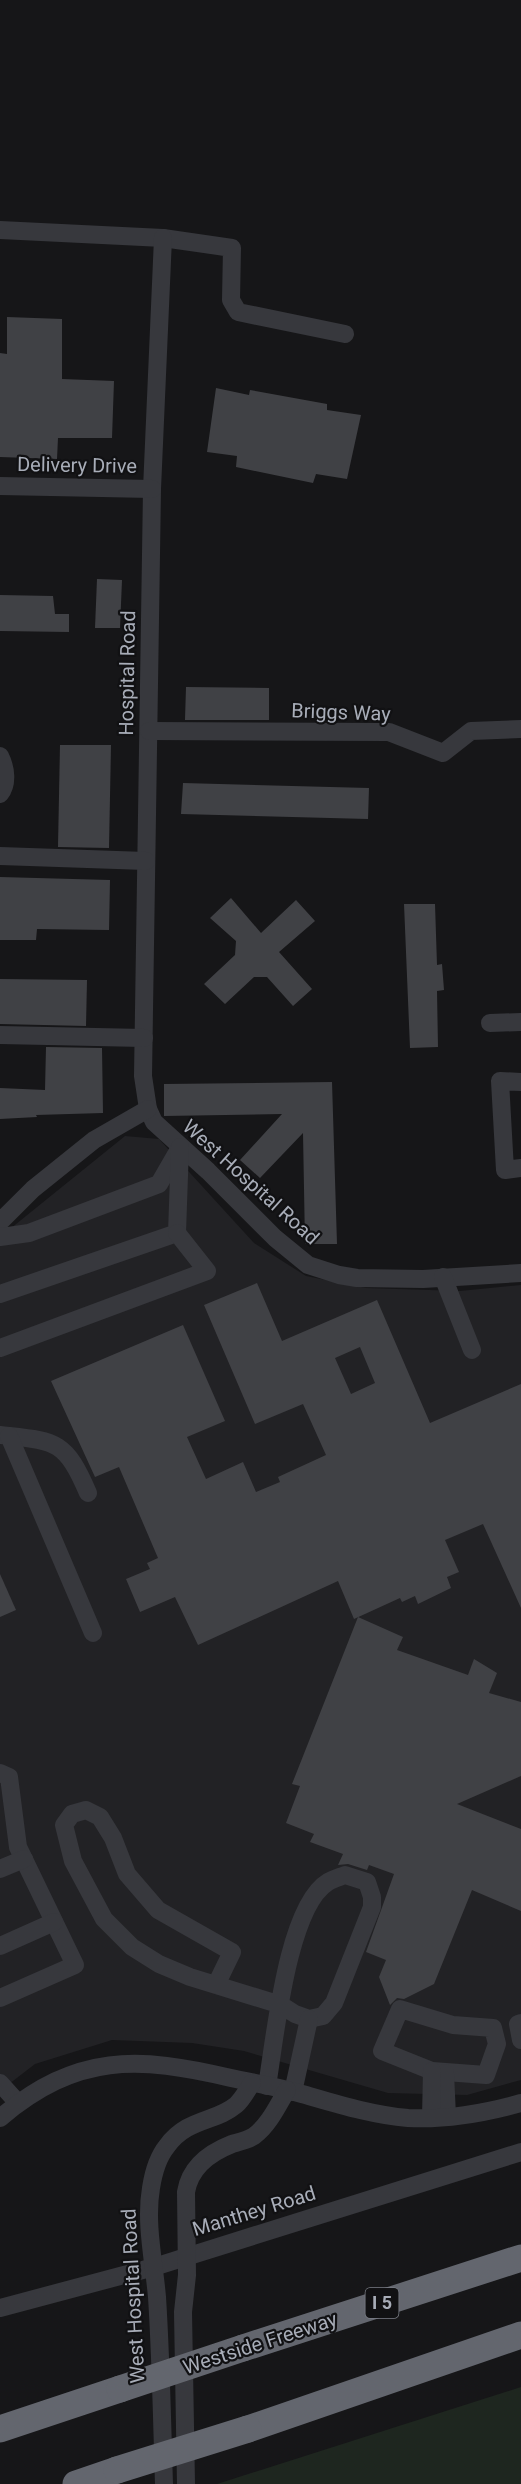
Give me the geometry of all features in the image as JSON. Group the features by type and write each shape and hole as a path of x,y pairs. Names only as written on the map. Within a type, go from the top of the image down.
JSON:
{"highway":[{"name":"Westside Freeway","path":"0,2429 521,2258"},
{"path":"76,2484 248,2429 521,2335"}],"street":[{"path":"0,230 163,238 232,248 231,300 238,312 345,334"},
{"name":"Hospital Road","path":"148,1109 143,1076 146,861 153,489 163,238"},
{"name":"Delivery Drive","path":"0,486 153,489"},
{"name":"Briggs Way","path":"149,731 389,732 443,753 471,731 521,729"},
{"path":"0,756 5,766 4,785 0,794"},
{"path":"0,856 146,861"},
{"path":"490,1023 521,1022"},
{"path":"0,1035 144,1038"},
{"path":"521,1082 500,1081 505,1170 521,1168"},
{"path":"0,1222 33,1189 94,1140 148,1109"},
{"name":"West Hospital Road","path":"148,1109 154,1122 208,1171 275,1238 308,1265 357,1278 521,1273"},
{"path":"0,1348 207,1271 177,1233 180,1147"},
{"path":"0,1237 29,1233 159,1184 180,1147"},
{"path":"0,1294 177,1233"},
{"path":"443,1277 472,1350"},
{"path":"5,1436 51,1441 66,1451 77,1467 88,1493"},
{"path":"5,1436 93,1633"},
{"path":"0,1773 9,1777 7,1810 18,1847 75,1965 0,1998"},
{"path":"216,1985 232,1952 158,1910 127,1874 113,1838 100,1816 86,1810 72,1814 64,1825 73,1861 104,1919 132,1947 159,1964 216,1985 281,2005 309,2019 323,2016 334,2003 372,1907 372,1897 367,1882 345,1875 327,1882 308,1907 290,1952 283,1979 281,2005 260,2084"},
{"path":"0,1869 24,1858"},
{"path":"0,1946 54,1922"},
{"path":"400,2009 453,2025 492,2028 497,2044 486,2075 438,2072 382,2051 400,2009"},
{"path":"186,2484 183,2312 187,2275 186,2192 188,2180 198,2165 220,2149 254,2136 290,2091 309,2019"},
{"path":"521,2023 518,2024 521,2040"},
{"path":"0,2083 6,2109 62,2078 95,2067 139,2062 182,2066 364,2111 410,2118 494,2110 521,2103"},
{"path":"438,2072 439,2116"},
{"name":"West Hospital Road","path":"164,2484 160,2347 150,2189 166,2146 183,2130 197,2122 231,2109 260,2084"},
{"name":"Manthey Road","path":"0,2308 154,2267 186,2255 521,2152"}],"shaded area":[{"path":"125,1136 159,1139 254,1243 306,1276 366,1288 460,1291 521,1285 521,2080 467,2095 388,2093 244,2051 192,2043 112,2040 35,2064 0,2091 0,1237"},
{"path":"521,2387 521,2484 217,2484"}],"building":[{"path":"7,317 62,319 62,379 114,381 112,438 58,438 57,459 0,457 0,353 7,354"},
{"path":"216,388 249,395 250,390 327,404 327,410 361,415 347,479 316,474 313,483 236,467 237,456 207,452"},
{"path":"97,579 122,580 120,628 95,628"},
{"path":"0,595 53,596 55,614 69,614 69,632 0,631"},
{"path":"186,687 269,688 269,720 185,720"},
{"path":"60,745 111,745 109,848 58,847"},
{"path":"183,783 369,788 368,819 181,814"},
{"path":"0,877 110,880 109,930 37,929 36,940 0,940"},
{"path":"231,898 261,933 296,900 315,921 279,952 312,989 293,1006 267,977 254,977 225,1004 204,984 235,955 236,941 210,918"},
{"path":"404,904 435,904 437,965 442,964 444,990 437,991 438,1047 410,1048"},
{"path":"0,979 87,980 86,1026 0,1024"},
{"path":"46,1047 102,1048 103,1113 36,1115 37,1117 0,1119 0,1088 45,1090"},
{"path":"332,1082 337,1244 305,1244 303,1133 260,1178 240,1160 282,1114 164,1116 164,1084"},
{"path":"257,1283 282,1341 377,1300 430,1423 521,1384 521,1608 483,1524 445,1540 459,1572 447,1577 451,1588 418,1604 415,1596 402,1602 400,1598 354,1619 338,1581 198,1645 175,1597 140,1612 126,1579 150,1569 147,1563 158,1558 119,1467 95,1477 51,1381 183,1325 225,1421 187,1437 206,1479 243,1462 256,1492 280,1482 278,1477 326,1455 303,1404 255,1424 204,1305","holes":["360,1347 375,1383 351,1394 335,1358"]},
{"path":"0,1574 16,1610 0,1617"},
{"path":"358,1617 403,1637 397,1650 468,1675 474,1659 497,1673 489,1693 521,1702 521,1776 457,1804 521,1829 521,1911 472,1890 434,1984 404,1999 397,1998 390,2005 379,1977 386,1960 366,1952 394,1874 369,1865 367,1870 348,1864 338,1865 343,1854 310,1842 314,1834 286,1823 300,1786 292,1784"}]}
